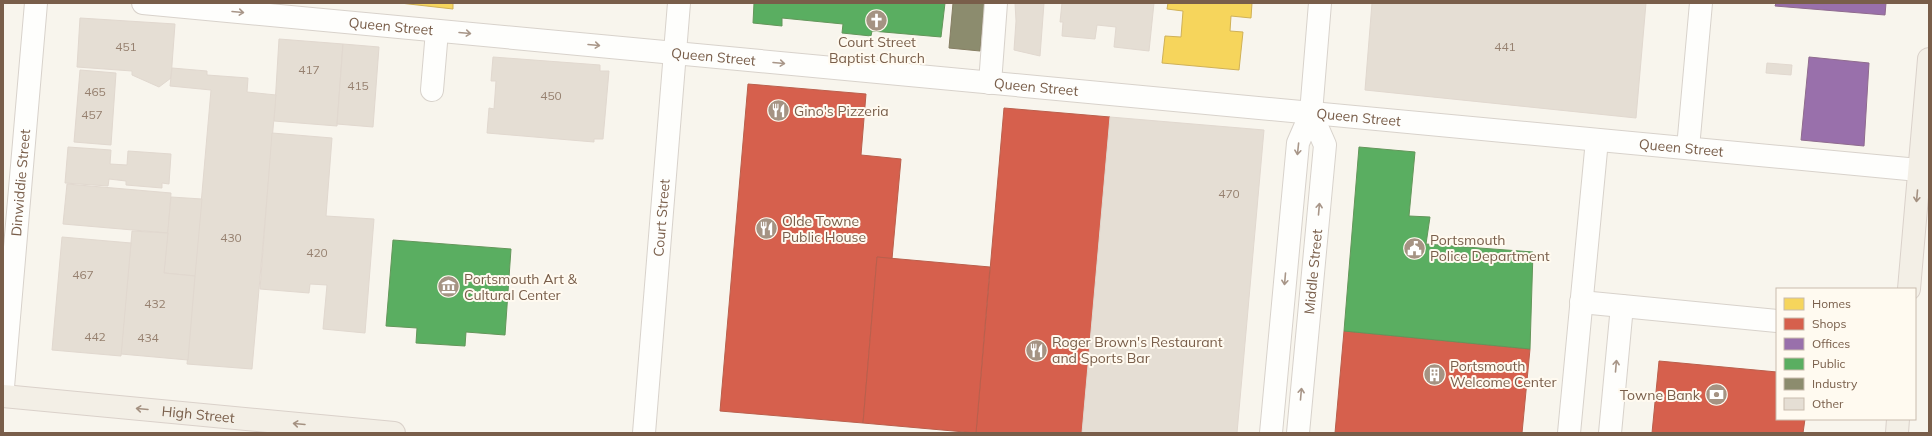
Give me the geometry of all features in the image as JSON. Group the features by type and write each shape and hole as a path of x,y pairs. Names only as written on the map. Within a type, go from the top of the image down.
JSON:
{"main road":[{"path":"1909,288 1924,170 1929,59"},
{"name":"High Street","path":"3,396 394,433"},
{"path":"1897,433 1898,420"}],"street":[{"name":"Dinwiddie Street","path":"3,387 36,3"},
{"name":"Queen Street","path":"143,3 1924,170"},
{"name":"Court Street","path":"644,433 679,3"},
{"path":"990,83 996,3"},
{"name":"Middle Street","path":"1271,433 1298,143 1310,113 1320,3"},
{"path":"1688,148 1701,3"},
{"path":"432,90 438,31"},
{"name":"Middle Street","path":"1298,433 1324,145 1310,113"},
{"path":"1569,433 1597,140"},
{"path":"1582,302 1776,321"},
{"path":"1610,433 1622,306"}],"building: Homes":[{"path":"400,3 453,3 453,9"},
{"path":"1168,3 1252,3 1251,18 1231,16 1230,31 1243,32 1239,70 1162,63 1165,36 1181,37 1183,11 1167,9"}],"building: Shops":[{"path":"748,84 866,94 861,155 901,159 892,259 877,257 863,423 720,411"},
{"name":"Roger Brown's Restaurant and Sports Bar","path":"1004,108 1110,117 1082,433 976,433"},
{"path":"877,257 990,267 976,433 863,423"},
{"name":"Portsmouth Welcome Center","path":"1344,331 1530,349 1522,433 1335,433"},
{"name":"Towne Bank","path":"1659,361 1776,372 1776,420 1805,420 1803,433 1652,433"}],"building: Offices":[{"path":"1776,3 1886,3 1885,15 1775,6"},
{"path":"1809,57 1869,63 1864,146 1801,140"}],"building: Public":[{"name":"Court Street Baptist Church","path":"754,3 945,3 941,37 872,31 871,36 842,33 843,24 782,18 782,26 753,23"},
{"name":"Portsmouth Police Department","path":"1359,147 1415,152 1409,216 1430,217 1426,244 1533,252 1530,349 1344,331"},
{"name":"Portsmouth Art & Cultural Center","path":"393,240 511,249 505,335 466,332 465,346 416,343 417,328 386,326"}],"building: Industry":[{"path":"953,3 987,3 986,16 983,16 980,51 949,48"}],"building: Other":[{"path":"1015,3 1044,3 1040,56 1014,50 1016,21"},
{"path":"1062,3 1154,3 1149,51 1114,47 1116,27 1097,25 1095,39 1062,36 1063,22 1060,22"},
{"path":"1372,3 1646,3 1636,118 1365,90"},
{"path":"80,18 175,24 171,78 159,87 132,75 132,71 77,67"},
{"path":"279,39 343,44 337,126 274,121"},
{"path":"343,44 379,47 373,127 337,124"},
{"path":"493,57 600,65 600,71 609,71 603,139 594,139 594,142 487,133 489,108 494,109 496,81 491,81"},
{"path":"1767,63 1792,65 1791,75 1766,73"},
{"path":"172,68 207,71 207,75 248,78 247,92 276,95 252,369 187,364 211,90 170,86"},
{"path":"80,70 116,73 111,145 74,142"},
{"path":"1110,117 1264,130 1237,433 1082,433"},
{"path":"272,133 332,138 326,216 374,219 365,333 323,329 327,285 310,284 309,293 260,289"},
{"path":"68,147 111,150 110,164 127,165 128,151 171,154 169,184 162,183 162,188 126,185 126,181 109,179 108,186 65,183"},
{"path":"67,184 171,193 168,233 63,224"},
{"path":"171,197 202,199 195,276 164,273"},
{"path":"132,231 168,233 164,273 195,276 188,360 121,354"},
{"path":"62,237 131,243 121,356 52,350"}],"place":[{"name":"Court Street Baptist Church","path":"877,20"},
{"name":"Gino's Pizzeria","path":"779,111"},
{"name":"Olde Towne Public House","path":"767,229"},
{"name":"Portsmouth Police Department","path":"1415,248"},
{"name":"Portsmouth Art & Cultural Center","path":"449,287"},
{"name":"Roger Brown's Restaurant and Sports Bar","path":"1036,350"},
{"name":"Portsmouth Welcome Center","path":"1434,374"},
{"name":"Towne Bank","path":"1716,395"}]}
